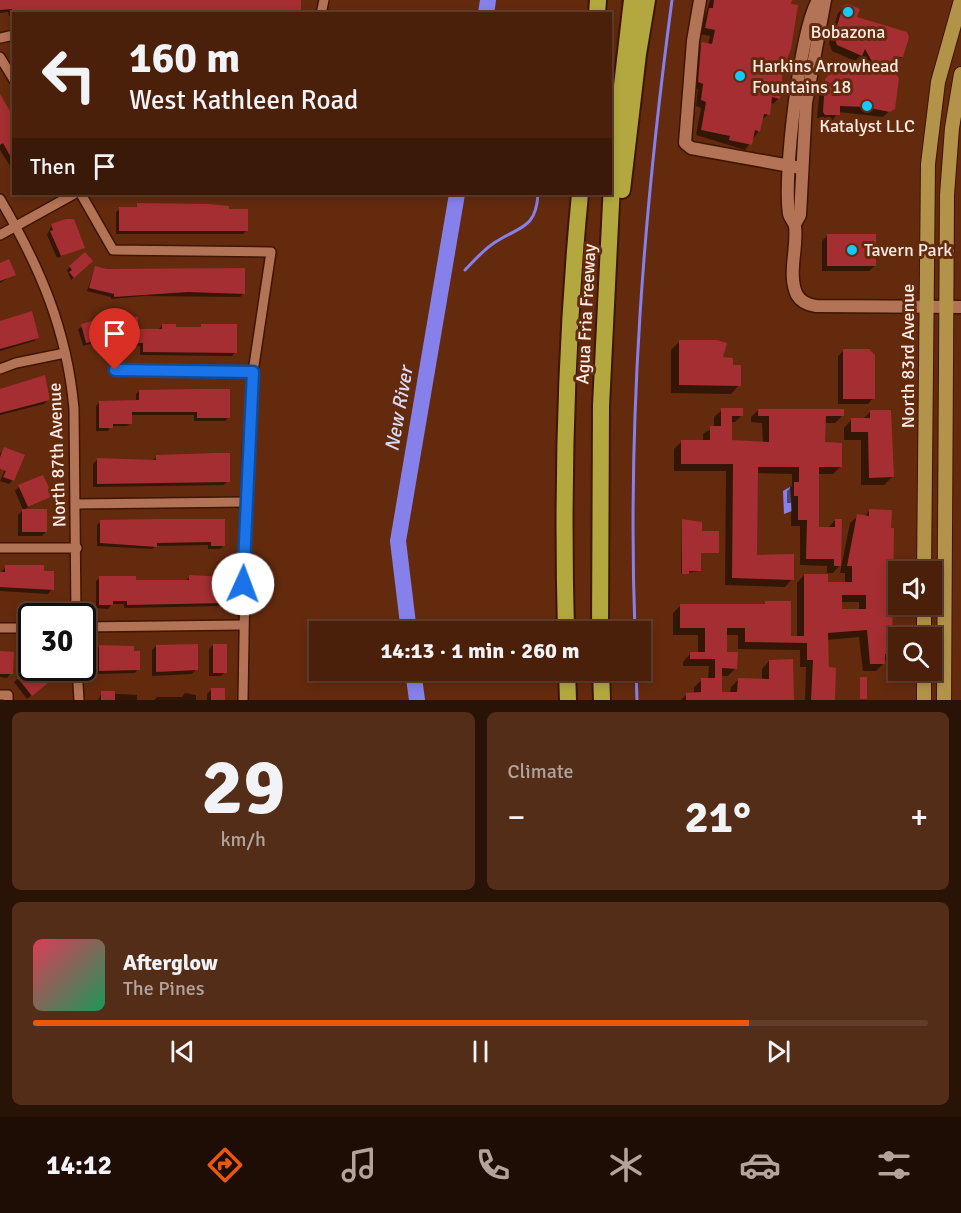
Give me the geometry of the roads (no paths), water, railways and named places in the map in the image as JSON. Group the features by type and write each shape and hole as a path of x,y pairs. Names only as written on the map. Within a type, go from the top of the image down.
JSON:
{"highway":[{"name":"Agua Fria Freeway","path":"612,183 632,0"},
{"path":"603,364 638,54 647,0"},
{"name":"Agua Fria Freeway","path":"566,621 563,543 570,298 580,195"},
{"name":"Agua Fria Freeway","path":"600,621 599,461 611,195"},
{"path":"567,681 568,700"},
{"path":"601,681 602,700"}],"main road":[{"name":"North 83rd Avenue","path":"924,561 928,173 932,122 945,51 961,0"},
{"path":"944,700 954,307 947,195 954,113 961,74"},
{"path":"924,681 924,700"}],"street":[{"path":"700,0 693,41 685,143 691,148 795,168"},
{"path":"795,168 799,74 818,0"},
{"path":"825,0 795,168 789,215 795,224 794,281 801,300 816,306 954,307"},
{"path":"0,57 12,77"},
{"path":"0,235 72,195"},
{"path":"82,195 113,250 271,252 253,372 242,624 243,700"},
{"name":"North 87th Avenue","path":"0,199 45,283 65,353 74,409 76,603"},
{"path":"0,369 16,363 65,353"},
{"path":"115,370 253,372"},
{"path":"76,504 246,502"},
{"path":"0,548 76,548"},
{"path":"96,627 242,624"},
{"path":"0,628 18,628"},
{"path":"78,681 79,700"}],"waterway":[{"name":"New River","path":"486,12 488,0"},
{"path":"635,621 633,473 640,315 653,157 672,0"},
{"name":"New River","path":"408,621 398,541 457,195"},
{"path":"465,270 482,252 530,221 537,206 538,195"},
{"name":"New River","path":"414,681 417,700"},
{"path":"636,681 637,700"}],"place":[{"name":"Bobazona","path":"848,12"},
{"name":"Harkins Arrowhead Fountains 18","path":"740,76"},
{"name":"Katalyst LLC","path":"867,106"},
{"name":"Tavern Park","path":"852,250"}]}
